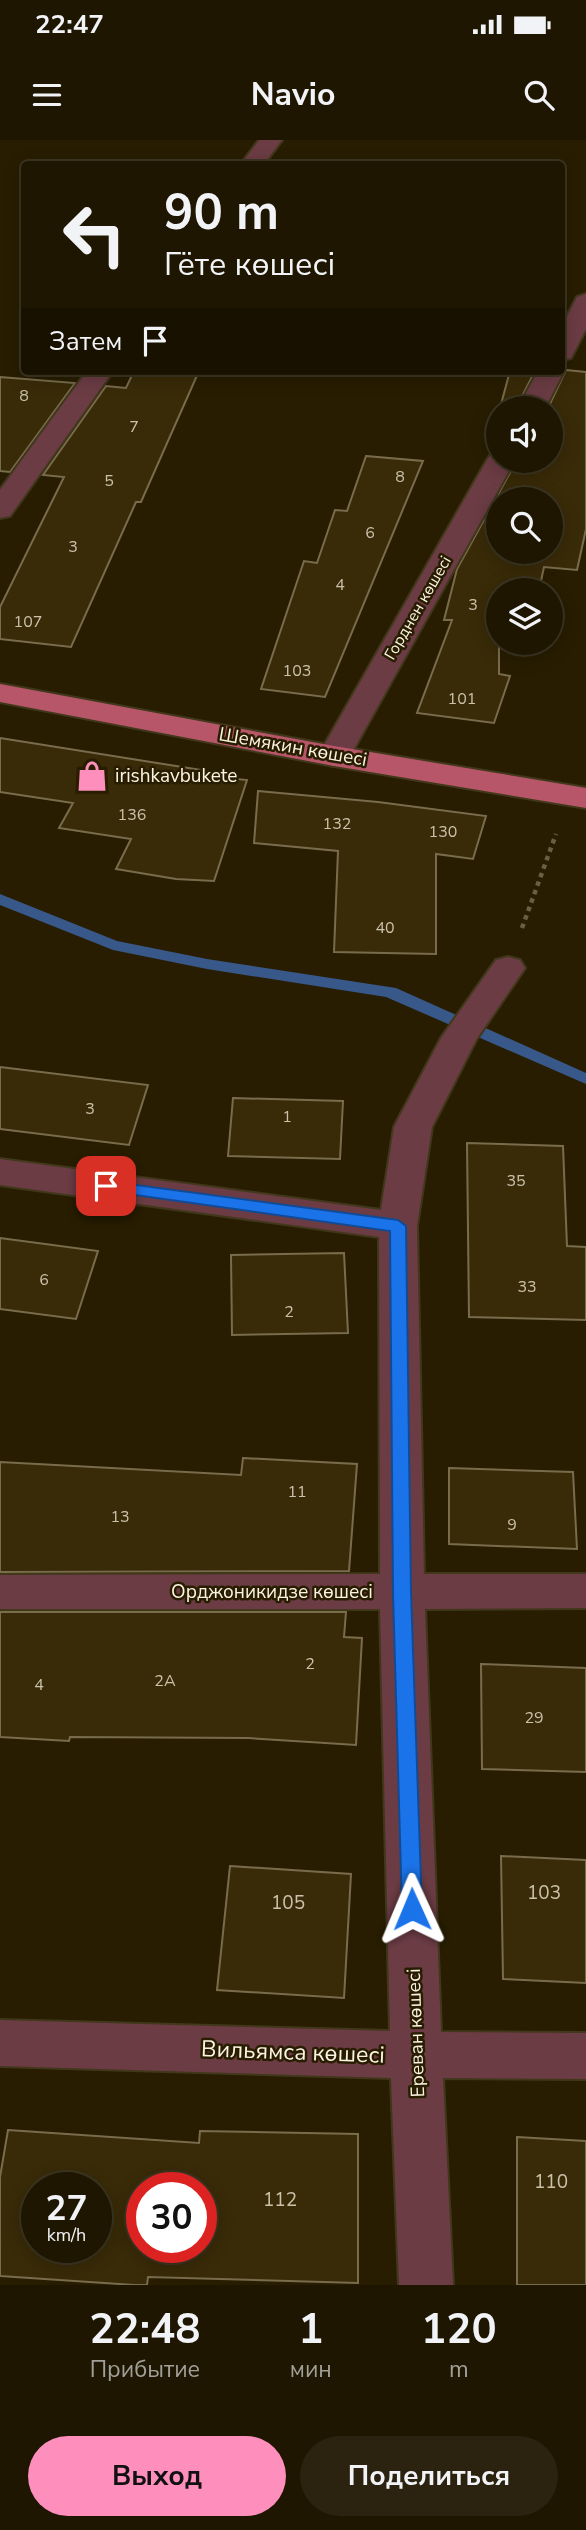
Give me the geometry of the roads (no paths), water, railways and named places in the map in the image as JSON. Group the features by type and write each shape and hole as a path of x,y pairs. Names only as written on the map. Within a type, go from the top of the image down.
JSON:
{"main road":[{"name":"Шемякин көшесі","path":"0,693 334,756 578,797"}],"street":[{"path":"254,161 271,140"},
{"path":"565,346 586,302"},
{"path":"0,510 97,375"},
{"path":"537,396 549,375"},
{"name":"Горднен көшесі","path":"334,756 495,473"},
{"name":"Ереван көшесі","path":"426,2285 402,1593 398,1226 413,1127 470,1022 508,968"},
{"path":"0,1171 398,1226"},
{"name":"Орджоникидзе көшесі","path":"0,1592 586,1591"},
{"name":"Вильямса көшесі","path":"0,2043 416,2056 586,2056"}],"waterway":[{"path":"0,899 113,945 207,964 390,992 586,1079"}],"place":[{"name":"irishkavbukete","path":"92,776"}]}
